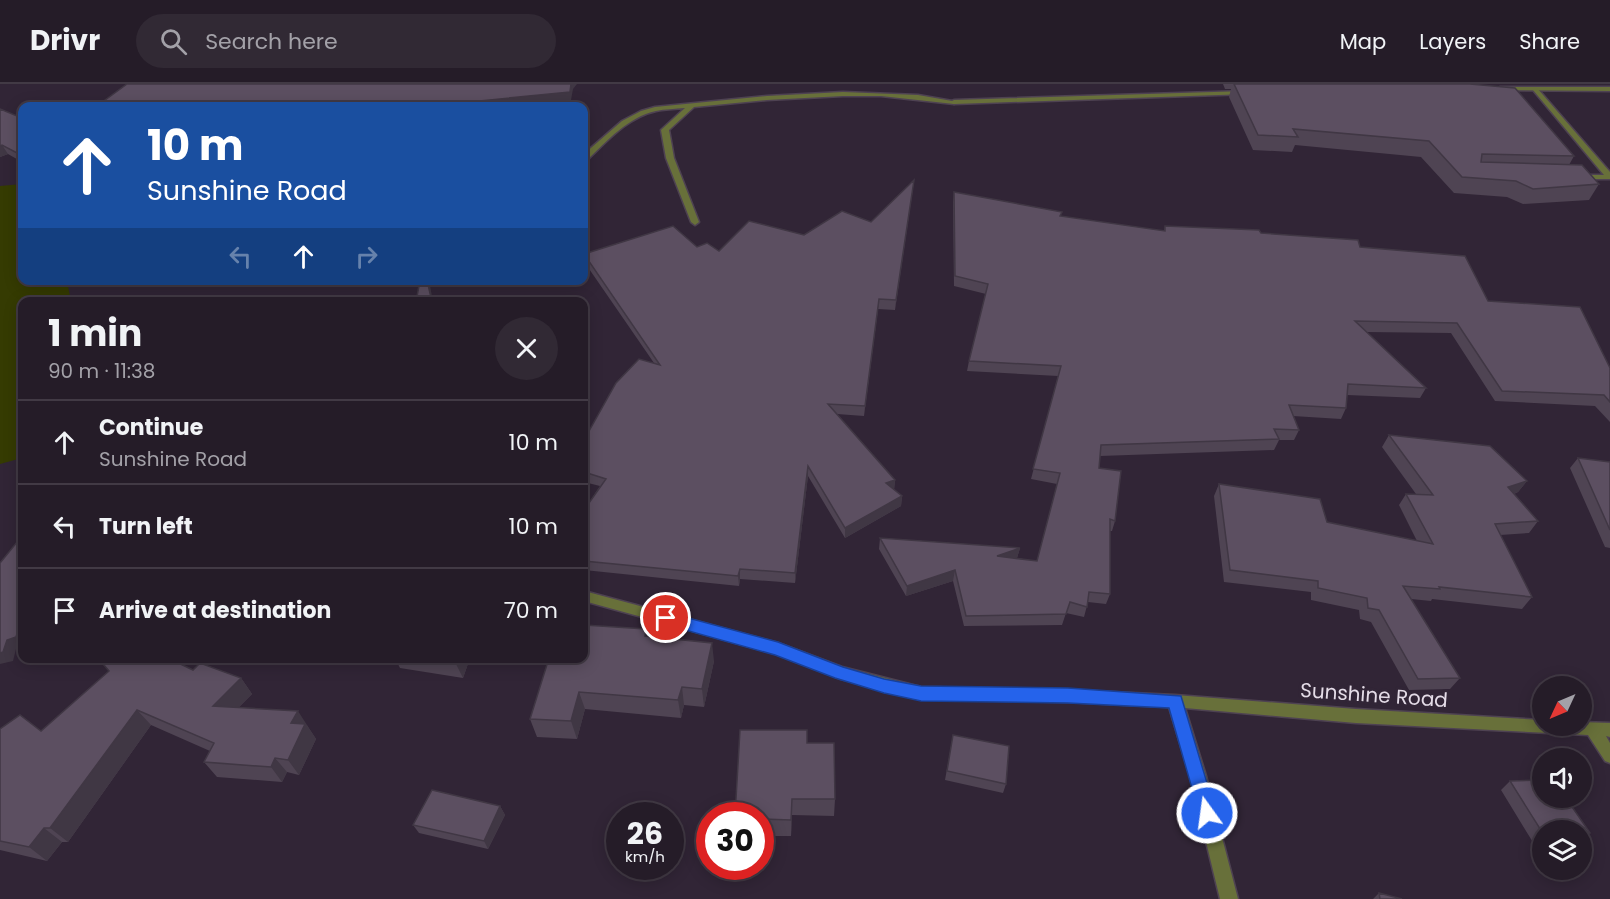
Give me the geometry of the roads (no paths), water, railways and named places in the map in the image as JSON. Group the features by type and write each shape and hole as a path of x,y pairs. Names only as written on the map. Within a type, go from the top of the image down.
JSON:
{"street":[{"path":"853,86 874,92"},
{"path":"1493,89 1610,89"},
{"path":"1534,89 1610,177"},
{"path":"588,154 626,120 637,114 655,109 692,105 874,92 923,95 954,102 1252,92"},
{"path":"692,105 665,130 670,158 695,222"},
{"path":"1573,177 1610,177"},
{"name":"Sunshine Road","path":"588,597 778,649 841,673 921,693 1175,701 1356,716 1532,726"},
{"path":"1175,701 1229,899"},
{"path":"1592,729 1610,756"},
{"name":"Sunshine Road","path":"1592,729 1610,730"}]}
